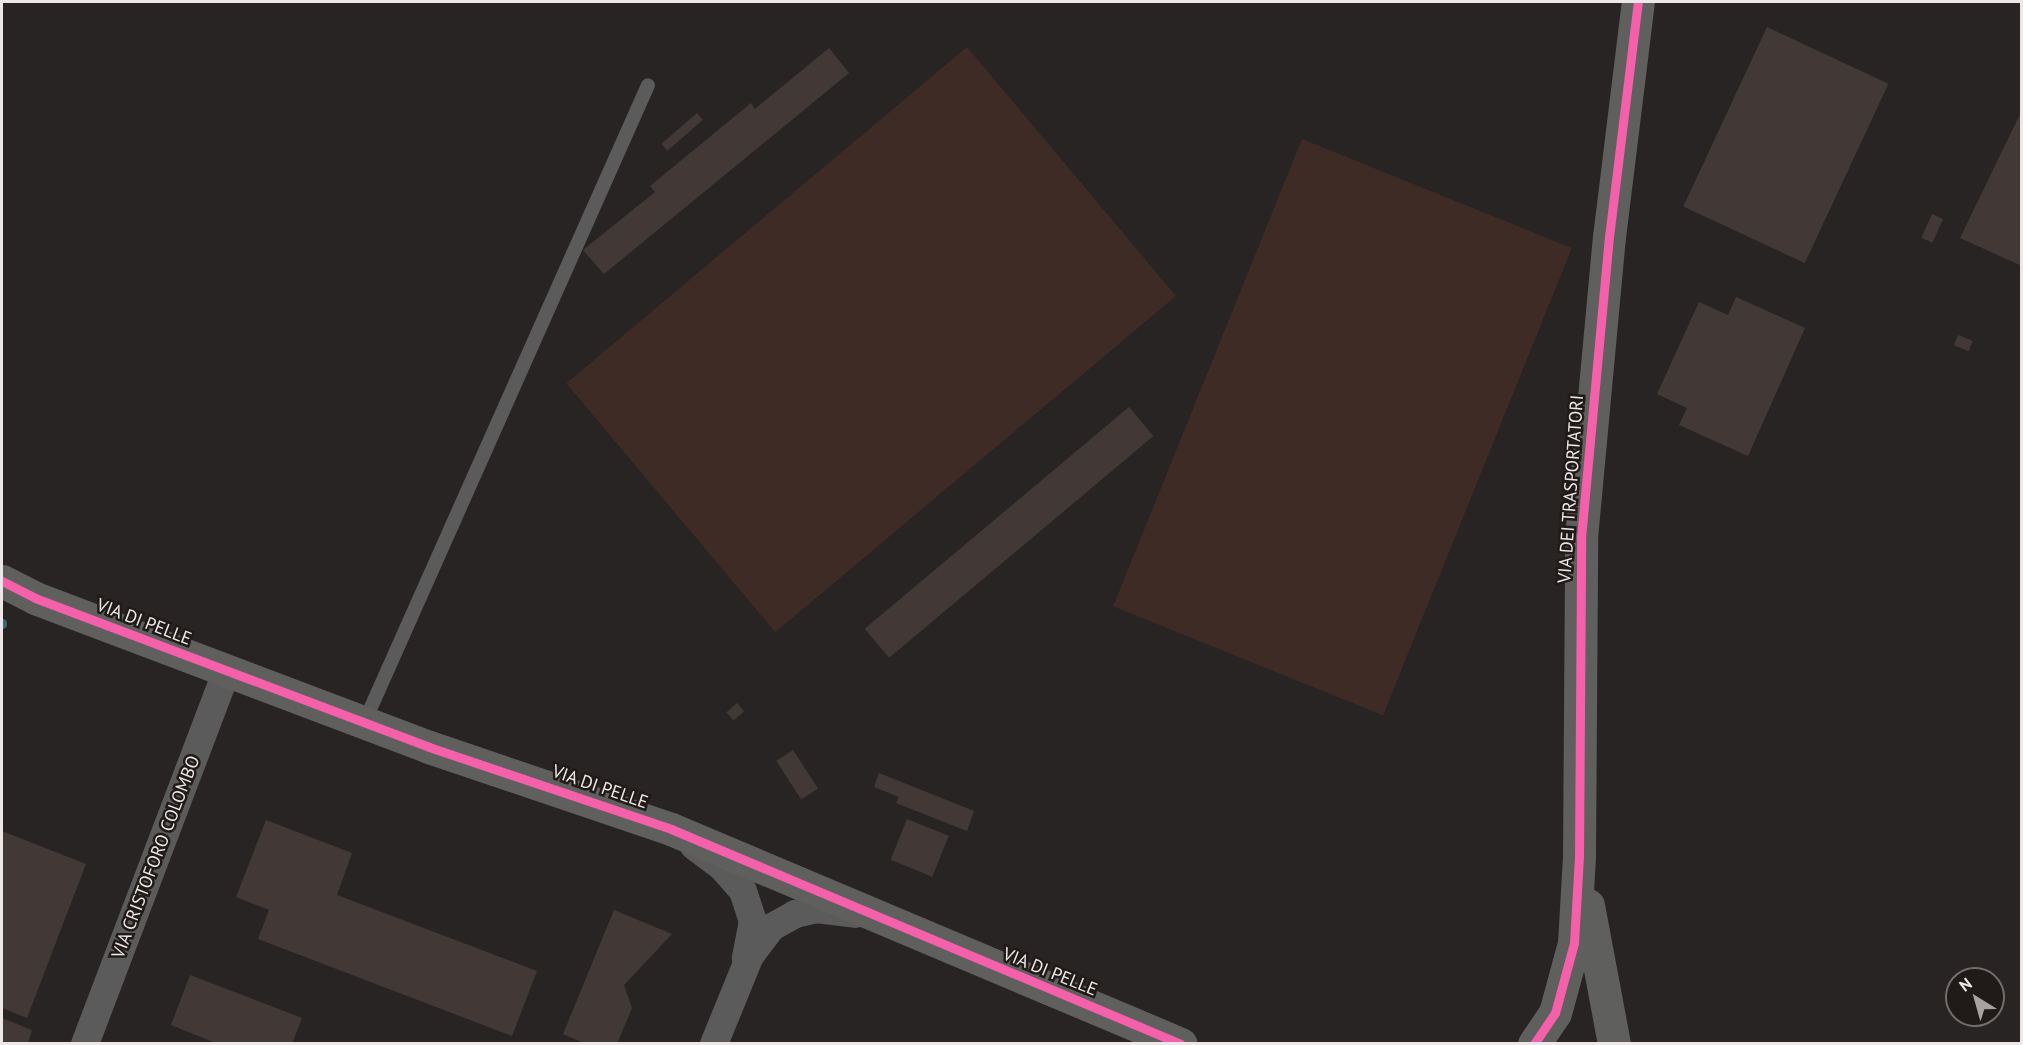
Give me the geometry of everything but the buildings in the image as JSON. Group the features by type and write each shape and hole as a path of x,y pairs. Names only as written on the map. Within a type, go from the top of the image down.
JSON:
{"street":[{"name":"VIA DEI TRASPORTATORI","path":"1534,1044 1555,1013 1568,975 1579,856 1581,538 1609,237 1638,2"},
{"name":"VIA DI PELLE","path":"2,581 35,598 364,723 671,830 1181,1044"},
{"name":"VIA CRISTOFORO COLOMBO","path":"85,1044 227,671"},
{"path":"671,830 709,856 743,891 751,908 753,933 744,969 714,1044"},
{"name":"VIA DEI TRASPORTATORI","path":"1579,856 1614,1044"},
{"path":"744,969 772,927 804,911 845,911 903,929"}],"lane":[{"path":"364,723 648,85"}],"shaded area":[{"path":"967,47 1176,296 775,632 566,383"},
{"path":"1302,139 1572,248 1383,715 1113,606"}],"cycle path":[{"path":"1534,1044 1555,1013 1574,943 1579,856 1581,538 1609,237 1638,2"},
{"path":"2,581 35,598 429,747 671,829 1181,1044"}]}
